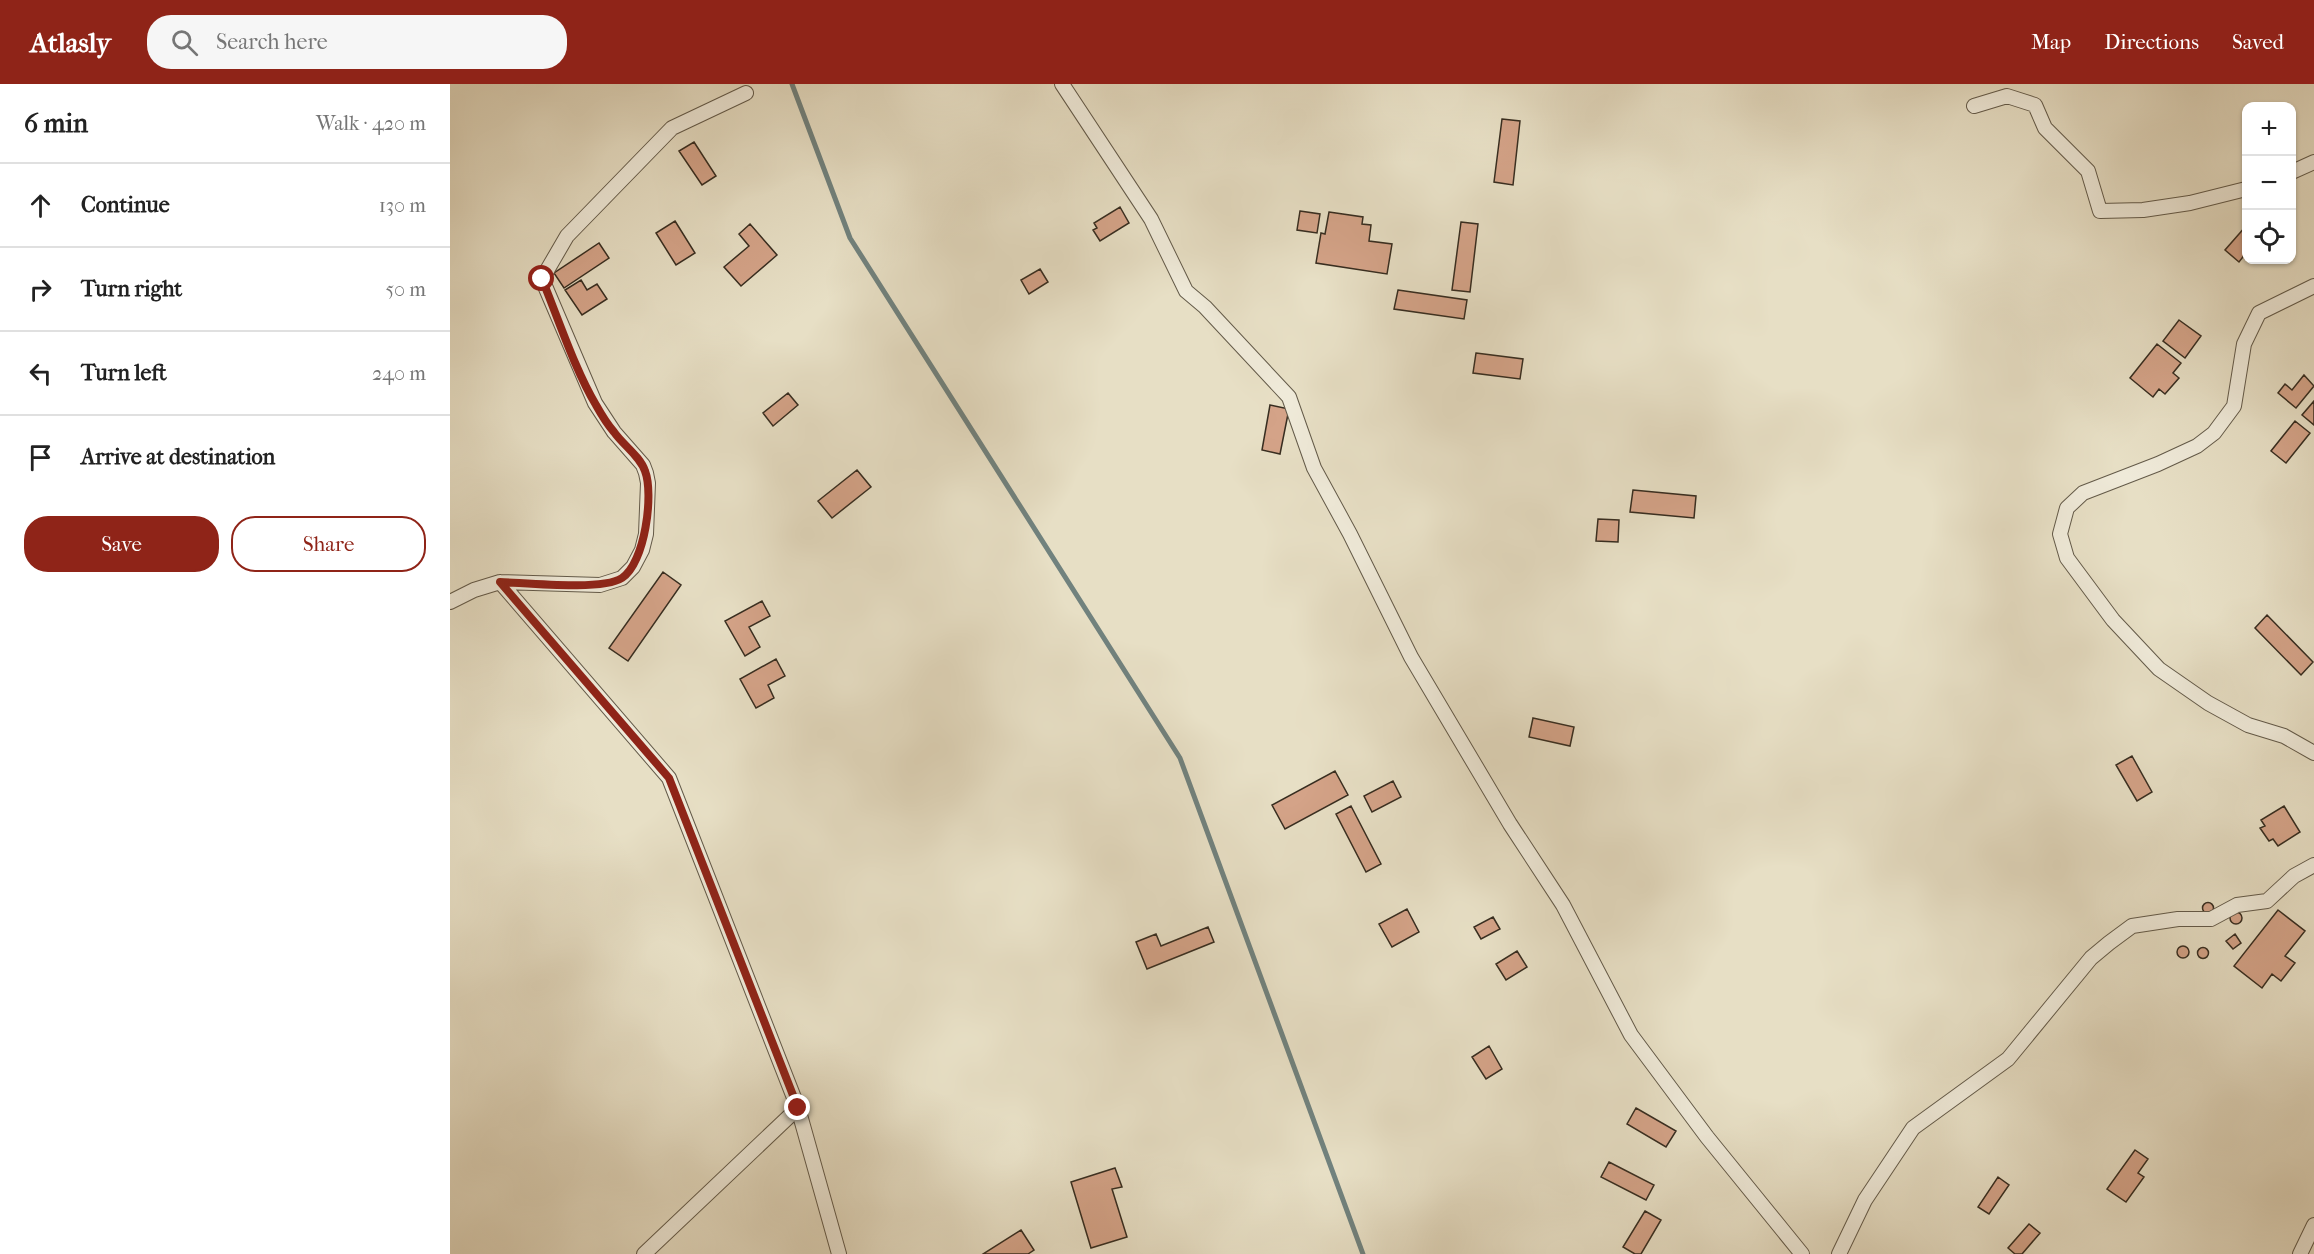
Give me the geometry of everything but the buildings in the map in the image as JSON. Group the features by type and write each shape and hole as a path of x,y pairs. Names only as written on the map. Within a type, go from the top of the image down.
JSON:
{"street":[{"path":"1062,84 1151,219 1186,291 1289,397 1314,468 1350,534 1411,657 1510,824 1563,905 1631,1035 1707,1137 1802,1254"},
{"path":"450,602 474,590 500,582 600,585 622,578 633,567 646,534 648,483 646,473 643,465 614,432 595,403 542,279 567,236 672,128 746,93"},
{"path":"1974,106 2007,96 2035,105 2045,128 2088,171 2100,211 2144,210 2178,205 2242,190"},
{"path":"2296,170 2314,162"},
{"path":"2314,286 2259,313 2244,344 2234,406 2214,433 2197,446 2158,464 2083,493 2067,508 2060,534 2067,558 2073,567 2113,620 2159,669 2208,703 2248,725 2284,736 2314,753"},
{"path":"500,582 669,778 798,1108 839,1254"},
{"path":"1839,1254 1865,1200 1913,1128 2008,1059 2091,958 2109,943 2132,926 2178,918 2211,919 2237,905 2266,901 2294,876 2314,865"},
{"path":"644,1254 798,1108"},
{"path":"2300,1254 2314,1226"}],"waterway":[{"path":"792,84 850,238 1180,758 1363,1254"}],"route":[{"path":"542,279 595,403 614,432 643,465 648,483 646,534 633,567 622,578 600,585 500,582 669,778 798,1108"}]}
